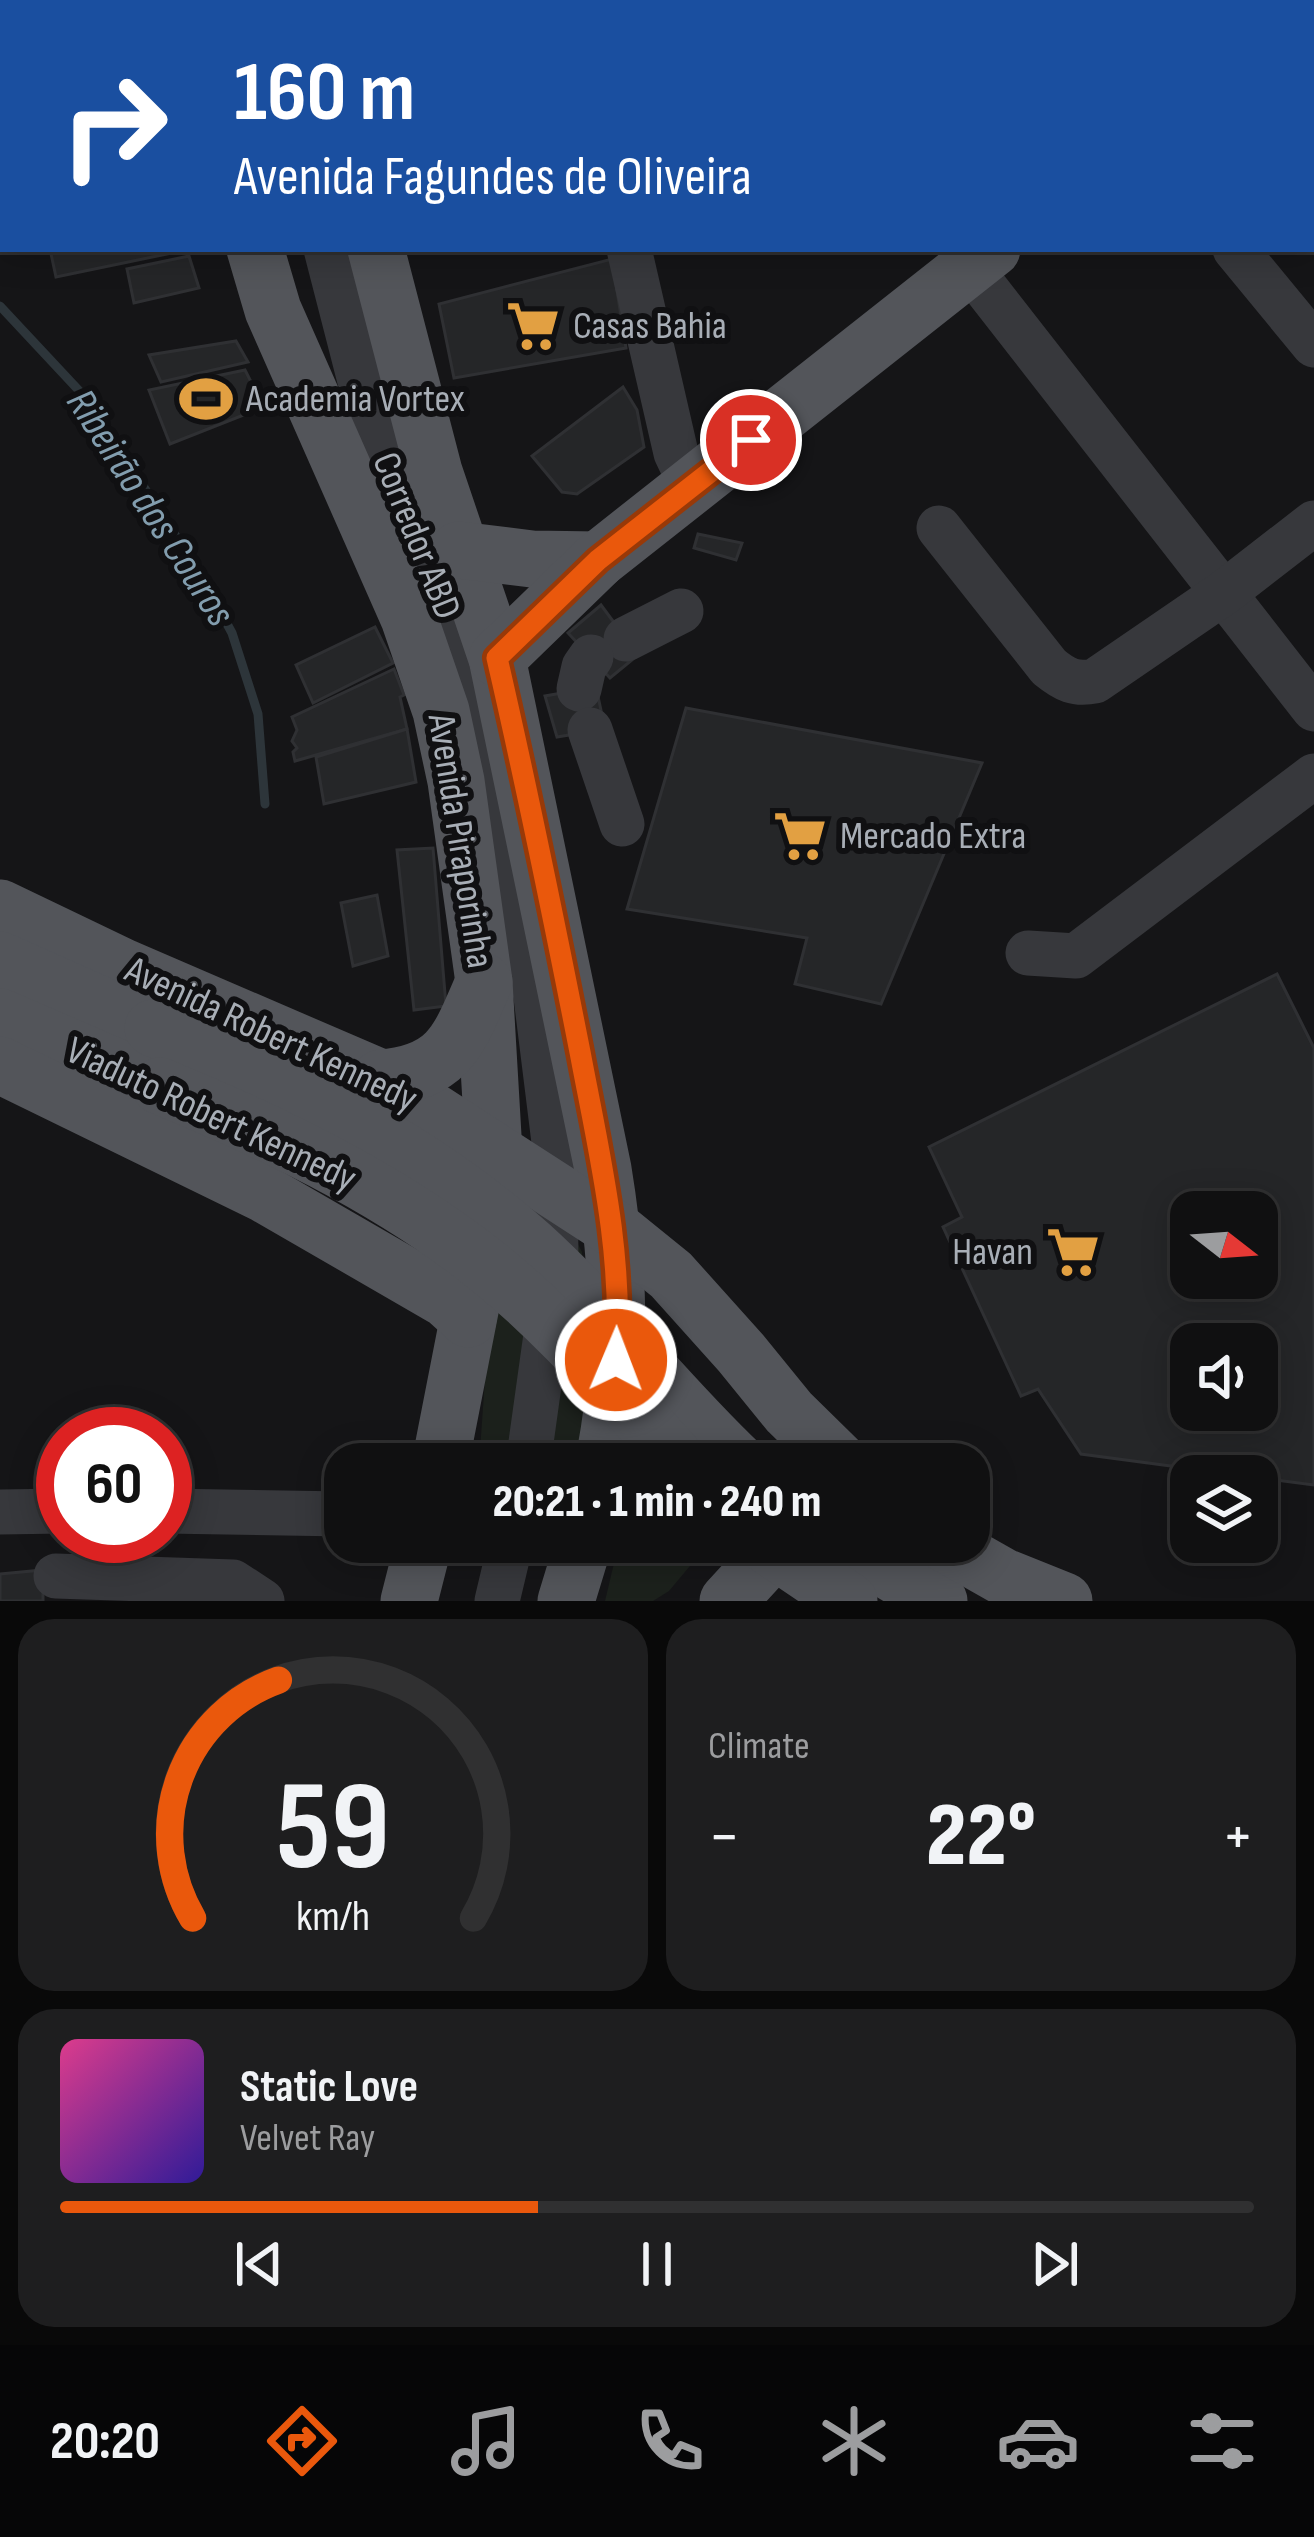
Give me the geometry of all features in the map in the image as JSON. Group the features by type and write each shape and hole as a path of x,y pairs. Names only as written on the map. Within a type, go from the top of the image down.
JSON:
{"main road":[{"name":"Avenida Piraporinha","path":"256,252 272,310 409,618 442,711 456,781 484,982 494,1154 485,1234 444,1443"},
{"name":"Avenida Piraporinha","path":"377,252 400,354 497,658 613,1228 619,1326 605,1443"},
{"path":"497,658 598,560 980,258"},
{"path":"459,550 532,559 598,560"},
{"name":"Avenida Robert Kennedy","path":"0,908 359,1068 613,1228 671,1275 819,1443"},
{"name":"Viaduto Robert Kennedy","path":"0,960 302,1091 416,1159 529,1245 721,1443"},
{"path":"266,1195 289,1187 304,1174 332,1137 359,1068 419,1072 440,1061 464,1030 484,982"},
{"name":"Viaduto Robert Kennedy","path":"0,1017 299,1148 435,1228 539,1313 662,1443"},
{"path":"0,1065 266,1195 446,1299 468,1319"},
{"path":"773,1393 784,1443"},
{"path":"409,1601 419,1563"},
{"path":"566,1601 578,1563"},
{"path":"728,1601 762,1564 786,1563"},
{"path":"813,1563 939,1601"},
{"path":"979,1563 1064,1601"}],"street":[{"name":"Corredor ABD","path":"327,252 370,421 445,604 474,691 536,997 548,1073 556,1263 531,1443"},
{"path":"630,252 676,453 692,489"},
{"path":"1237,252 1314,345"},
{"path":"980,258 1314,710"},
{"path":"939,528 1049,667 1079,684 1095,681 1225,592 1314,523"},
{"path":"622,824 596,679 681,611"},
{"path":"1028,952 1076,956 1314,776"},
{"path":"0,1512 36,1511"},
{"path":"192,1511 324,1514"},
{"path":"497,1601 506,1563"},
{"path":"56,1576 233,1582 262,1601"}],"shaded area":[{"path":"532,1214 516,1443 480,1443 486,1365 500,1302"},
{"path":"562,1238 578,1244 582,1252 588,1335 581,1443 539,1443"},
{"path":"614,1563 692,1563 669,1591 653,1601 605,1601"}],"building":[{"path":"51,252 177,252 56,277"},
{"path":"189,256 199,288 134,303 127,269"},
{"name":"Casas Bahia","path":"612,259 626,348 454,378 439,304"},
{"path":"236,341 248,362 161,382 149,355"},
{"name":"Academia Vortex","path":"245,370 264,407 170,444 149,390"},
{"path":"623,387 637,410 644,447 577,494 562,492 532,456"},
{"path":"698,534 742,543 736,560 694,548"},
{"path":"601,605 638,655 610,678 568,633"},
{"path":"375,627 393,663 313,703 296,665"},
{"path":"394,669 404,695 400,697 407,729 295,761 297,748 292,741 297,730 292,717"},
{"path":"596,687 605,729 557,737 545,696"},
{"name":"Mercado Extra","path":"686,708 982,763 881,1004 795,984 807,938 627,909"},
{"path":"407,729 416,782 324,804 316,757"},
{"path":"433,848 446,1006 414,1010 397,850"},
{"path":"377,895 388,956 353,966 341,903"},
{"name":"Havan","path":"1277,974 1314,1048 1314,1485 1278,1480 1278,1455 1170,1455 1170,1466 1081,1454 1038,1389 1021,1396 943,1227 962,1217 929,1147"},
{"path":"43,1570 43,1601 0,1601 0,1574"}],"waterway":[{"name":"Ribeirão dos Couros","path":"0,306 85,397 196,567 232,633 258,714 265,804"}],"place":[{"name":"Casas Bahia","path":"533,326"},
{"name":"Academia Vortex","path":"206,399"},
{"name":"Mercado Extra","path":"800,836"},
{"name":"Havan","path":"1073,1252"}],"route":[{"path":"616,1360 619,1326 608,1198 497,658 598,560 751,440"}]}
